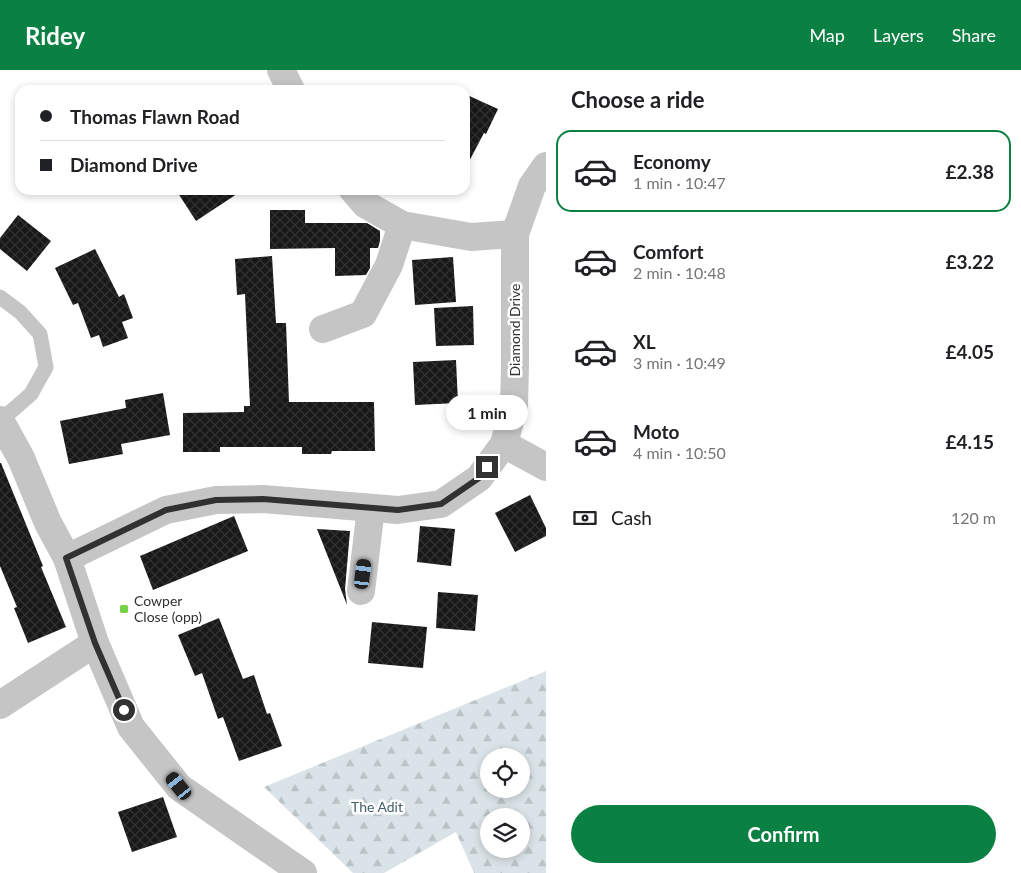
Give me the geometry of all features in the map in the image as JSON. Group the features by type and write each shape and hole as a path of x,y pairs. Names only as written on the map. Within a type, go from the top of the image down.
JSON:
{"street":[{"path":"281,70 288,85"},
{"name":"Diamond Drive","path":"66,558 166,510 216,500 263,499 398,510 441,504 479,478 504,444 514,406 516,366 515,234 532,186 546,166"},
{"path":"357,195 365,204 402,225 471,237 515,234"},
{"path":"323,330 363,314 389,265 402,225"},
{"path":"0,421 21,458 48,523 66,558 95,643 131,726 179,786 303,873"},
{"path":"504,444 546,467"},
{"path":"361,591 371,508"},
{"path":"0,705 95,643"}],"lane":[{"path":"0,297 20,312 40,334 46,367 31,394 0,421"}],"green space":[{"name":"The Adit","path":"546,671 546,873 474,873 456,832 384,873 353,873 264,787"}],"building":[{"path":"470,96 498,109 486,134 484,133 470,160"},
{"path":"179,195 235,195 196,221"},
{"path":"270,210 305,210 305,223 367,223 380,231 378,248 370,248 370,268 366,275 335,276 335,248 270,249"},
{"path":"18,215 51,241 27,271 0,249 0,238"},
{"path":"95,249 119,297 124,294 133,318 122,322 128,338 103,347 99,335 91,338 78,303 73,305 55,268"},
{"path":"272,256 276,323 286,323 289,402 374,402 375,451 332,451 331,454 302,454 302,447 220,447 220,452 183,452 183,413 244,412 244,406 250,406 245,294 237,295 235,259"},
{"path":"453,257 456,302 415,305 412,260"},
{"path":"473,306 474,345 436,346 434,308"},
{"path":"456,360 458,403 415,405 413,362"},
{"path":"163,393 170,435 121,444 123,454 69,464 60,421 126,408 125,400"},
{"path":"0,463 66,627 28,643 14,608 17,607 0,566"},
{"path":"530,495 546,528 546,536 515,552 495,513"},
{"path":"234,516 248,551 153,590 140,556"},
{"path":"420,526 455,529 451,566 417,562"},
{"path":"317,529 350,531 345,589 347,605"},
{"path":"438,592 478,595 475,631 436,628"},
{"path":"219,618 243,679 254,675 267,714 270,713 282,746 239,761 223,717 218,719 202,673 195,676 178,635"},
{"path":"372,622 427,627 423,668 368,663"},
{"path":"163,797 177,837 132,852 118,812"}],"place":[{"name":"Cowper Close (opp)","path":"124,609"}],"route":[{"path":"124,710 95,643 66,558 166,510 216,500 263,499 398,510 441,504 479,478 487,467"}]}
